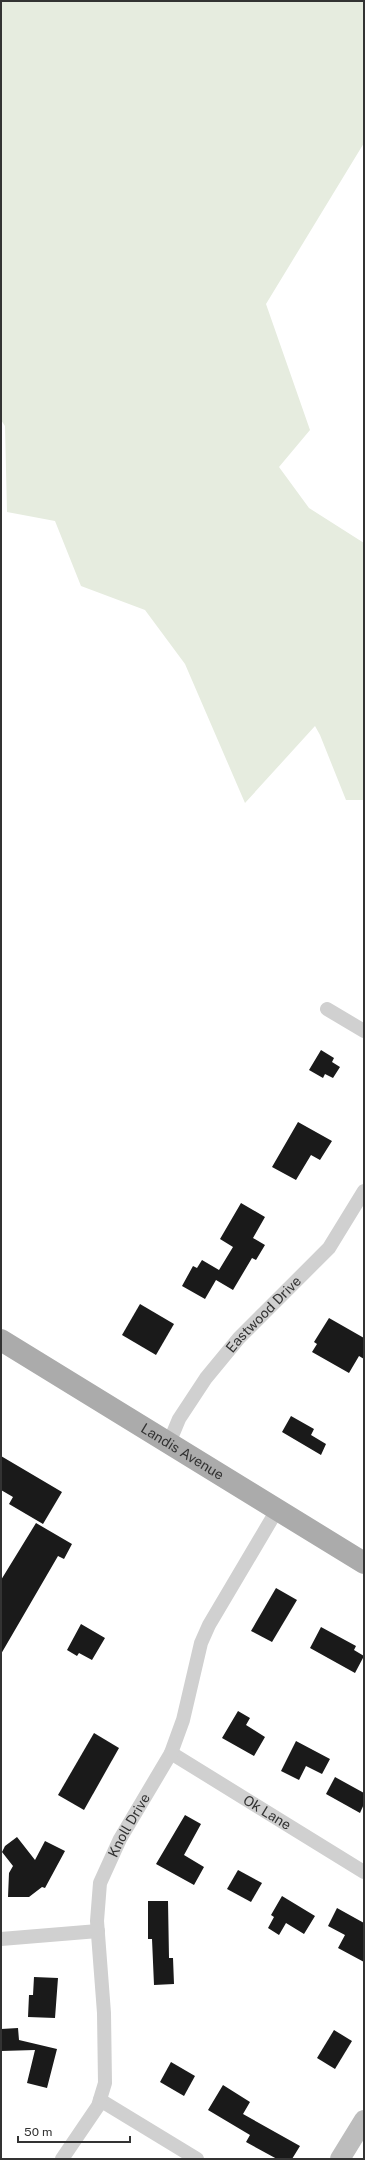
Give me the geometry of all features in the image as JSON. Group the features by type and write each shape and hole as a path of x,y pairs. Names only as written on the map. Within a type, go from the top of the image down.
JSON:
{"main road":[{"name":"Landis Avenue","path":"1,1340 364,1563"},
{"path":"340,2159 364,2120"}],"street":[{"path":"327,1008 364,1031"},
{"name":"Eastwood Drive","path":"169,1443 179,1419 206,1378 240,1338 329,1248 364,1191"},
{"name":"Knoll Drive","path":"62,2159 100,2100 105,2083 106,2064 98,1931 98,1897 110,1858 171,1753 183,1720 204,1637 219,1606 277,1510"},
{"name":"Ok Lane","path":"171,1753 364,1872"},
{"path":"1,1939 98,1931"},
{"path":"100,2100 197,2159"}],"shaded area":[{"path":"1,1 364,1 364,143 266,304 310,430 279,467 309,508 364,543 364,800 346,800 315,726 245,803 185,664 145,610 81,586 55,521 7,512 5,426 1,420"}],"building":[{"path":"321,1050 334,1058 332,1062 340,1067 333,1078 325,1074 323,1078 309,1070"},
{"path":"298,1122 332,1141 320,1160 311,1155 296,1180 272,1167"},
{"path":"241,1203 265,1217 253,1238 265,1245 256,1260 252,1258 233,1290 216,1280 205,1299 182,1286 193,1266 197,1268 202,1260 219,1270 233,1247 220,1239"},
{"path":"140,1304 174,1324 156,1355 122,1335"},
{"path":"329,1318 364,1338 364,1359 359,1356 349,1373 312,1352 317,1344 314,1342"},
{"path":"291,1416 314,1429 311,1435 326,1444 321,1455 282,1432"},
{"path":"1,1456 62,1492 43,1524 9,1504 13,1497 1,1490"},
{"path":"36,1523 72,1544 64,1559 58,1556 1,1654 1,1580"},
{"path":"276,1588 297,1600 272,1642 251,1631"},
{"path":"81,1624 105,1638 92,1660 79,1653 77,1656 67,1650"},
{"path":"321,1627 356,1646 354,1650 364,1656 355,1673 310,1648"},
{"path":"238,1711 250,1718 246,1725 265,1737 254,1756 222,1738"},
{"path":"94,1733 119,1748 84,1810 58,1795"},
{"path":"296,1741 330,1759 322,1774 306,1766 299,1780 281,1771"},
{"path":"335,1777 364,1793 364,1804 360,1813 326,1794"},
{"path":"185,1815 201,1824 184,1855 204,1867 194,1885 156,1864"},
{"path":"17,1837 35,1860 45,1841 65,1851 45,1888 42,1887 29,1897 8,1897 9,1873 13,1866 2,1852 5,1846"},
{"path":"238,1870 262,1883 251,1902 227,1889"},
{"path":"282,1896 315,1916 304,1934 286,1923 279,1935 268,1928 274,1917 271,1915"},
{"path":"148,1901 168,1901 169,1958 173,1958 174,1984 154,1985 152,1939 148,1939"},
{"path":"337,1908 364,1923 364,1962 338,1948 345,1935 328,1926"},
{"path":"34,1977 58,1978 55,2018 28,2017 29,1995 33,1995"},
{"path":"18,2028 19,2040 57,2049 47,2088 27,2083 35,2050 1,2051 1,2029"},
{"path":"334,2030 352,2041 335,2069 317,2058"},
{"path":"171,2062 195,2076 184,2096 160,2082"},
{"path":"223,2085 250,2102 243,2114 300,2146 292,2159 277,2159 246,2142 250,2135 208,2110"}]}
